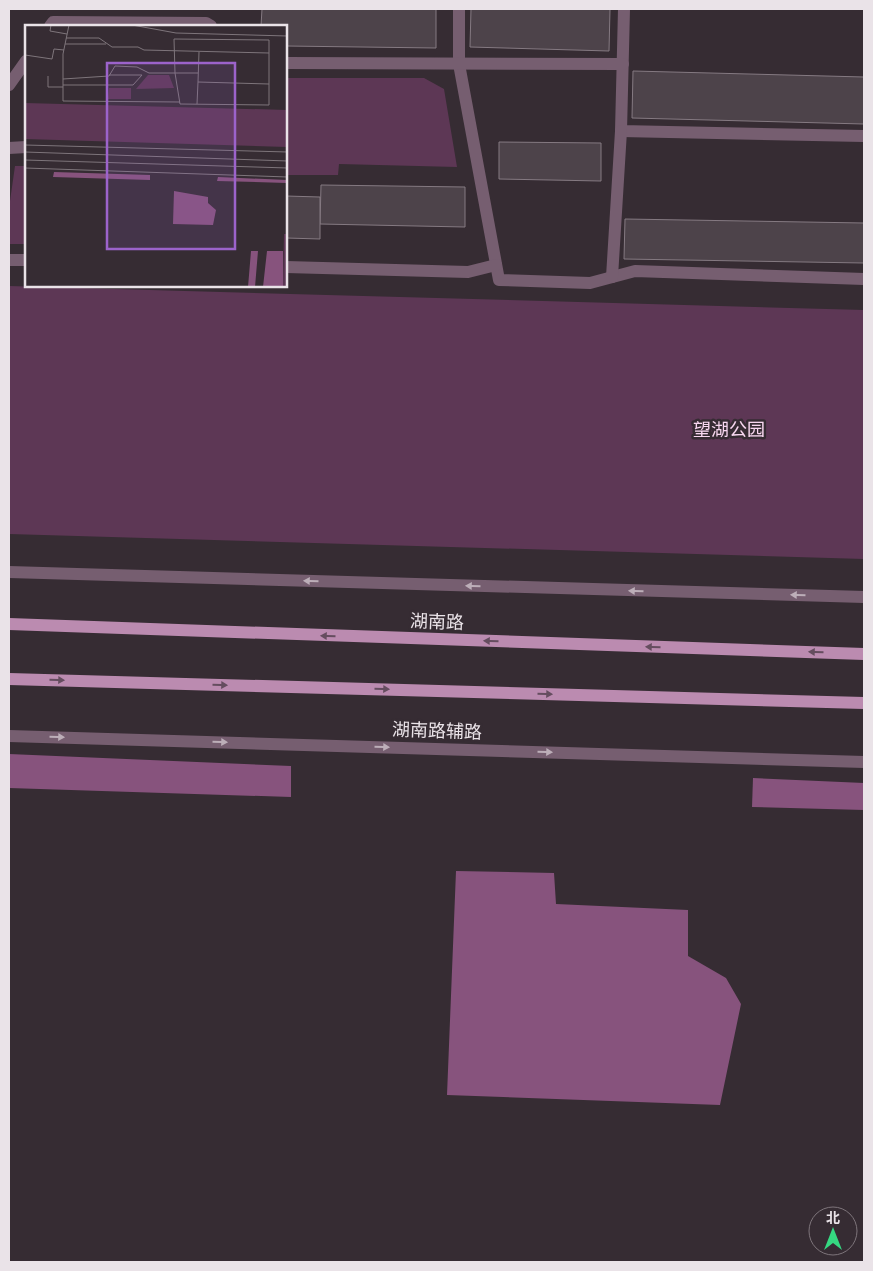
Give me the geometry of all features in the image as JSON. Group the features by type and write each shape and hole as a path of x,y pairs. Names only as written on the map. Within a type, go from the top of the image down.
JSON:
{"main road":[{"name":"湖南路","path":"9,624 864,654"},
{"path":"9,679 864,703"}],"street":[{"path":"459,9 459,64 498,280 590,283 635,271 864,279"},
{"path":"612,277 621,131 624,9"},
{"path":"51,25 53,22 206,23 209,25"},
{"path":"11,82 25,61"},
{"path":"288,63 623,64"},
{"path":"11,82 25,81"},
{"path":"621,131 864,136"},
{"path":"9,148 25,147"},
{"path":"9,260 25,260"},
{"path":"288,267 468,272 496,265"},
{"path":"9,572 864,597"},
{"name":"湖南路辅路","path":"9,736 864,762"}],"green space":[{"path":"288,78 424,78 444,89 457,167 339,164 338,175 288,175"},
{"path":"15,166 25,166 25,244 9,244 9,208"},
{"name":"望湖公园","path":"9,286 25,286 25,288 864,310 864,559 9,534"}],"shaded area":[{"path":"9,754 291,766 291,797 9,788"},
{"path":"753,778 864,783 864,810 752,807"},
{"path":"456,871 554,873 556,904 688,910 688,956 726,978 741,1004 720,1105 447,1095"}],"building":[{"path":"262,9 436,9 436,48 288,46 288,25 261,25"},
{"path":"471,9 610,9 609,51 470,47"},
{"path":"633,71 864,77 864,124 632,118"},
{"path":"499,142 601,143 601,181 499,179"},
{"path":"321,185 465,187 465,227 320,224"},
{"path":"288,196 320,197 320,239 288,238"},
{"path":"625,219 864,223 864,263 624,259"}]}
